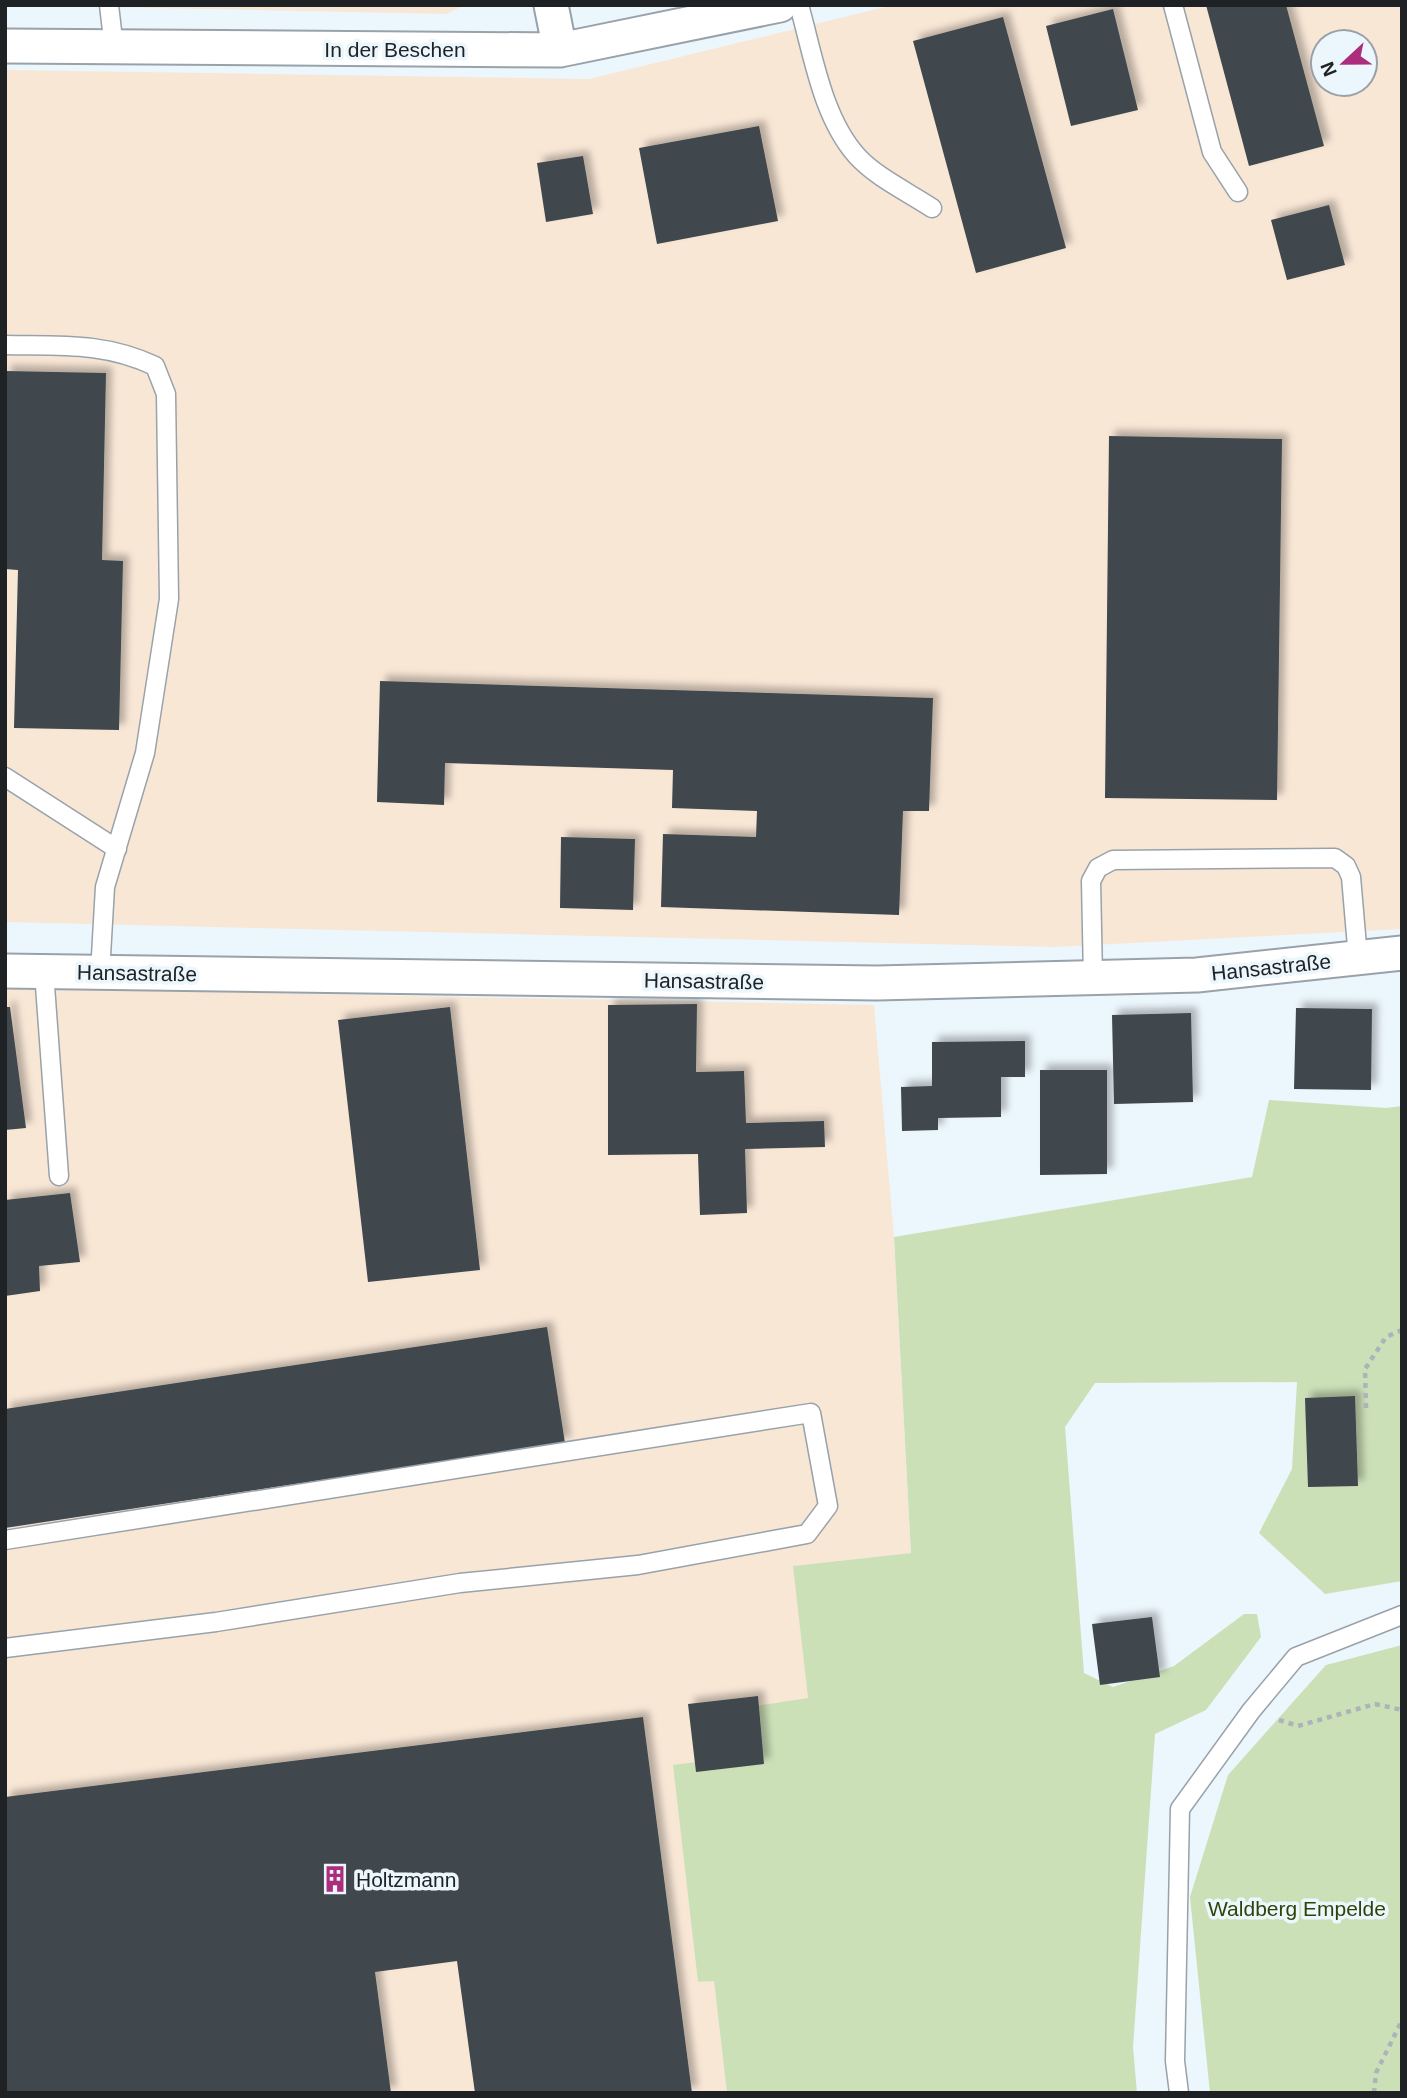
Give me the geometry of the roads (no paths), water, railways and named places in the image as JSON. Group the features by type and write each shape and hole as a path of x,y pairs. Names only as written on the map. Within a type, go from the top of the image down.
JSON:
{"street":[{"path":"551,5 559,50"},
{"name":"In der Beschen","path":"5,46 559,50 780,5"},
{"name":"Hansastraße","path":"5,971 877,983 1197,975 1402,953"}],"lane":[{"path":"109,5 114,48"},
{"path":"799,5 834,118 850,147 865,164 932,208"},
{"path":"1173,5 1212,152 1238,192"},
{"path":"5,345 97,346 130,354 155,366 166,394 169,599 145,753 105,887 100,973"},
{"path":"5,777 117,849"},
{"path":"1093,978 1091,881 1098,868 1113,860 1335,858 1346,866 1351,877 1358,958"},
{"path":"44,972 59,1176"},
{"path":"5,1540 811,1413 828,1506 807,1534 638,1565 460,1583 216,1622 5,1648"},
{"path":"1179,2093 1175,2049 1180,1809 1251,1711 1296,1657 1402,1615"}],"place":[{"name":"Holtzmann","path":"335,1879"}],"park label":[{"name":"Waldberg Empelde","path":"1297,1908"}]}
